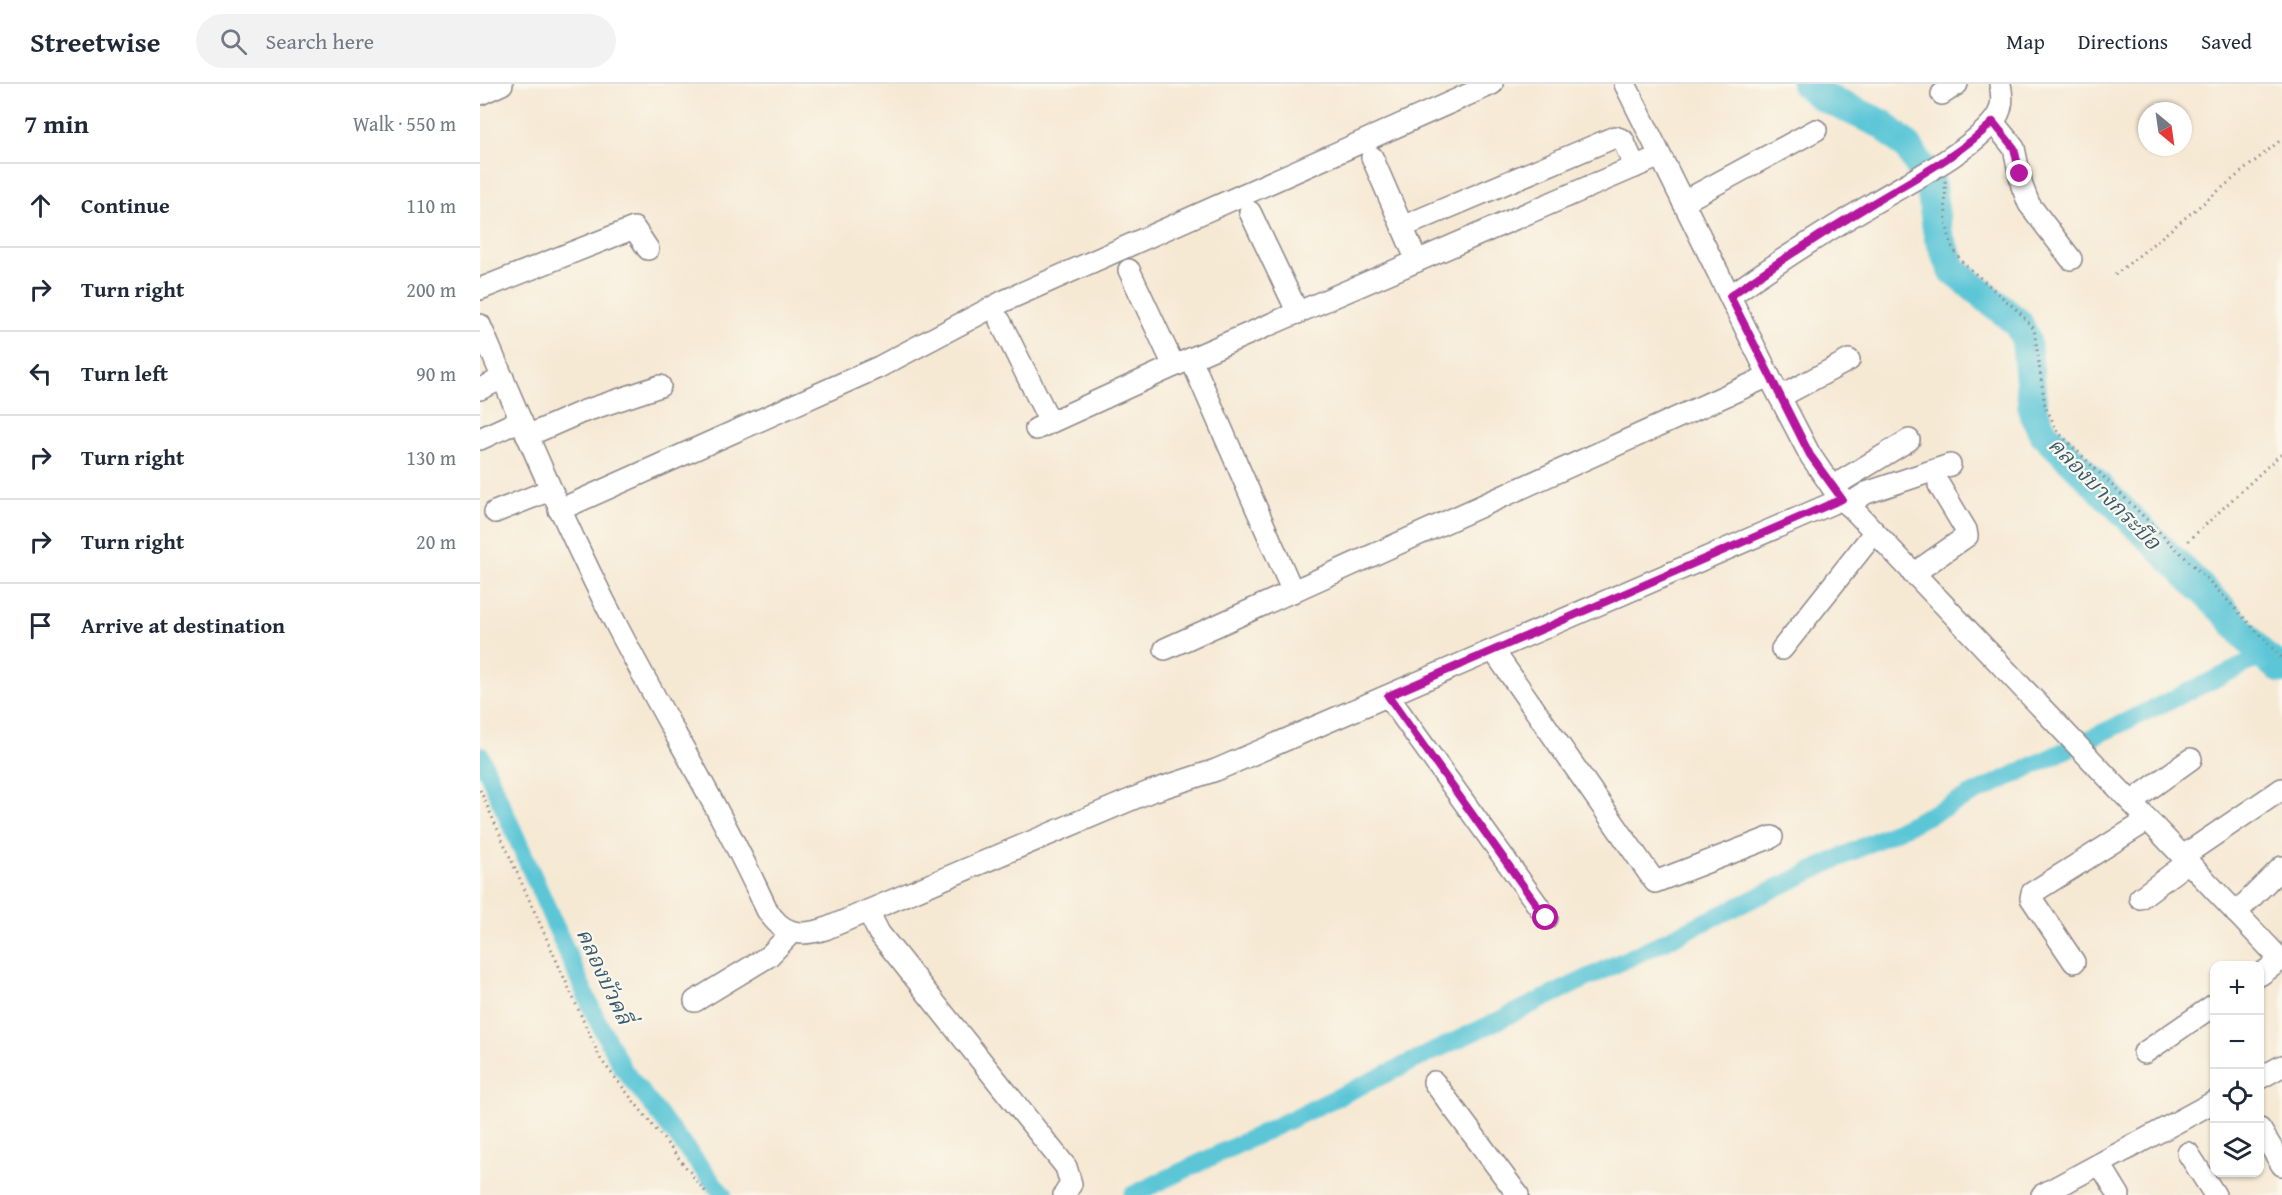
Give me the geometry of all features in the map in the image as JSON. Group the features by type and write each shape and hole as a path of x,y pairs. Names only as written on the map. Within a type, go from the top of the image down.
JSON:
{"street":[{"path":"480,94 502,84"},
{"path":"559,510 879,367 1004,301 1492,84"},
{"path":"1625,84 1810,455 1841,497 1874,533 2282,960 2264,972"},
{"path":"1730,296 1816,238 1924,173 1978,136 2000,112 2003,98 2000,84"},
{"path":"1993,122 2014,148 2022,186 2029,204 2072,259"},
{"path":"1683,202 1816,130"},
{"path":"1402,227 1615,137 1623,140 1635,167"},
{"path":"1000,321 1043,425 1660,156"},
{"path":"1372,157 1417,261"},
{"path":"1250,212 1298,313"},
{"path":"480,289 634,228 648,249"},
{"path":"1129,270 1183,362 1293,592"},
{"path":"480,327 559,510 681,748 726,824 774,922 791,933 811,933 1138,797 1216,770 1841,497 1866,493 1950,465"},
{"path":"1780,397 1849,360"},
{"path":"1165,649 1769,376"},
{"path":"480,389 503,378"},
{"path":"480,439 582,412 660,386"},
{"path":"1841,497 1909,440"},
{"path":"1913,574 1967,536 1966,530 1939,486"},
{"path":"495,512 550,490"},
{"path":"1782,649 1874,533"},
{"path":"1493,650 1654,882 1772,837"},
{"path":"1388,696 1546,918"},
{"path":"2131,802 2191,759"},
{"path":"2140,898 2186,859 2282,789"},
{"path":"2074,962 2031,898 2032,893 2148,820"},
{"path":"2235,913 2282,867"},
{"path":"868,911 879,933 1066,1167 1071,1184 1064,1195"},
{"path":"695,1001 769,956 791,933"},
{"path":"2144,1053 2210,1008"},
{"path":"2264,1075 2282,1066"},
{"path":"1434,1082 1518,1195"},
{"path":"2042,1195 2210,1104"},
{"path":"2264,1137 2282,1165"},
{"path":"2188,1153 2215,1195"},
{"path":"2100,1164 2119,1195"}],"path":[{"path":"2115,275 2282,139"},
{"path":"1944,174 1946,221 1951,244 1961,261 2019,312 2034,329 2044,406 2058,432 2210,582 2282,658"},
{"path":"2188,541 2282,453"},
{"path":"480,790 602,1060 708,1195"}],"waterway":[{"name":"คลองบางกระบือ","path":"1806,84 1821,96 1882,124 1908,147 1930,182 1938,235 1953,270 2018,323 2026,340 2033,411 2043,432 2225,612 2263,656 2282,669"},
{"path":"1132,1195 2263,656"},
{"name":"คลองบัวคลี่","path":"480,755 595,1016 623,1069 723,1195"}],"route":[{"path":"1546,918 1388,696 1842,499 1810,455 1730,296 1836,225 1924,173 1978,136 1993,122 2014,148 2020,174"}]}
